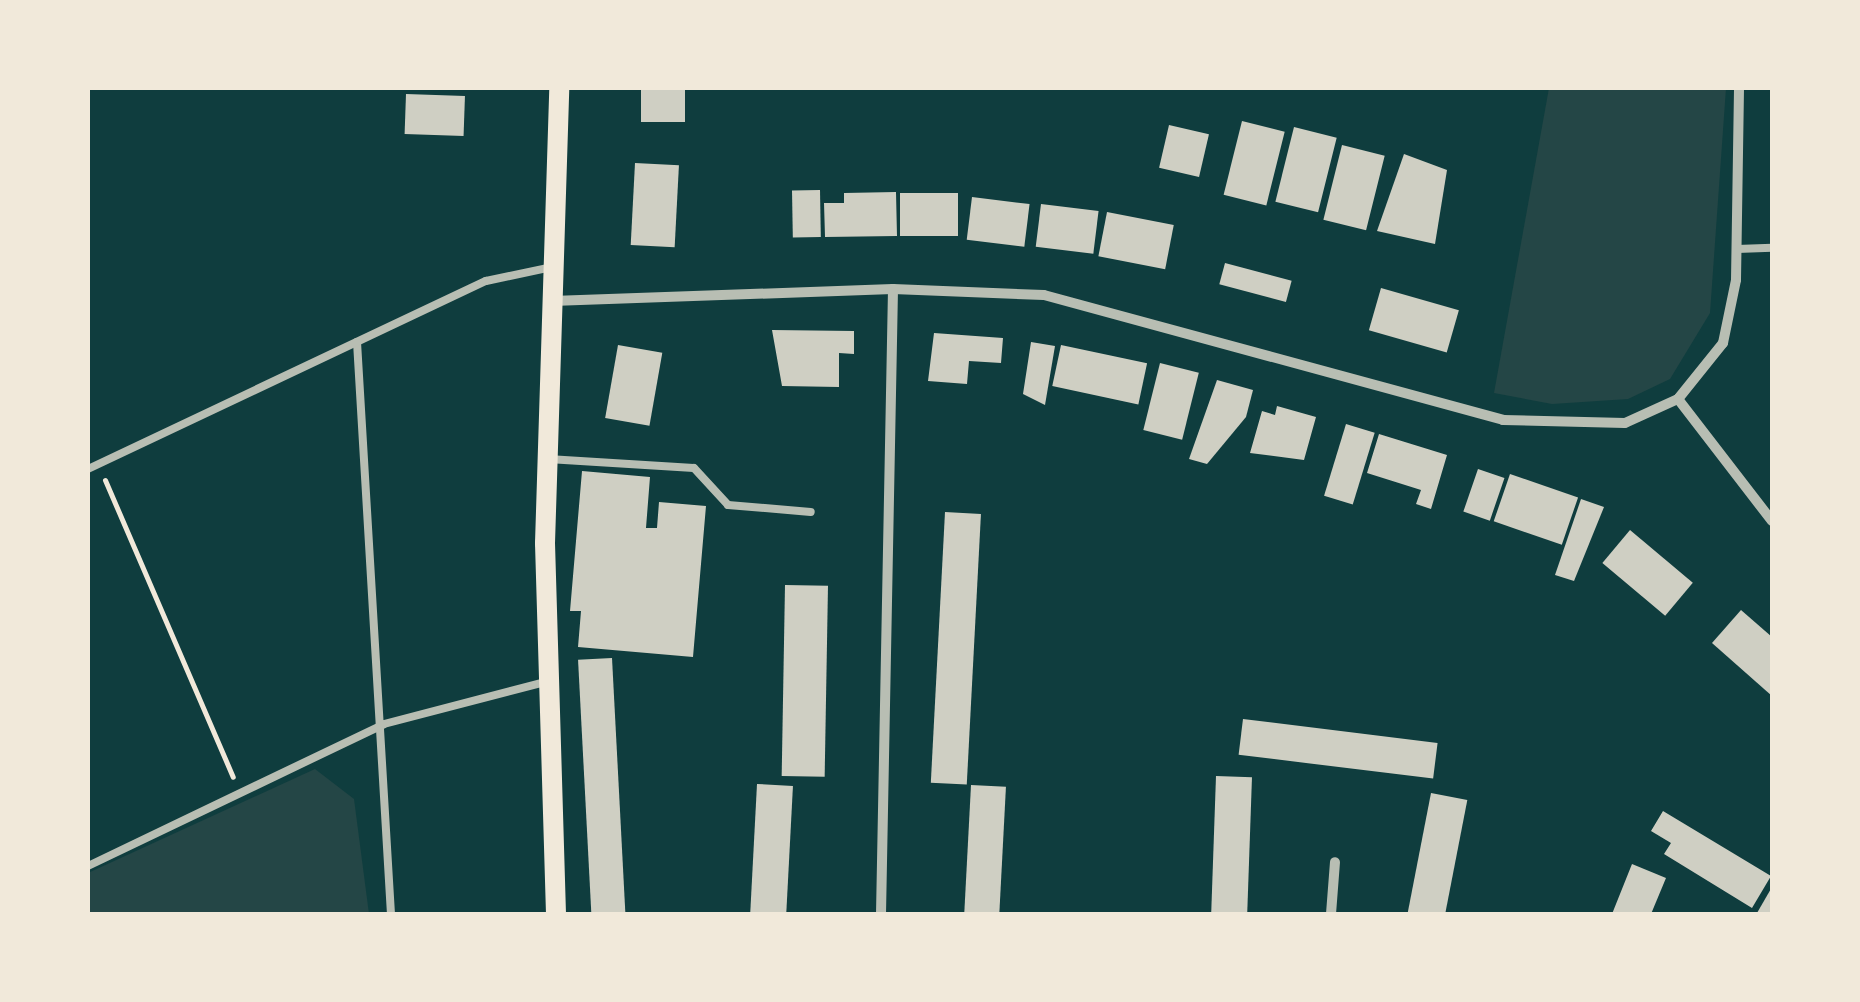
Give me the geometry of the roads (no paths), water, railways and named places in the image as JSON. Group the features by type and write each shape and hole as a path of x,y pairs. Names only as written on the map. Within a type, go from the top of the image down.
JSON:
{"main road":[{"path":"556,914 546,682 546,459 559,88"}],"street":[{"path":"550,301 893,288 1044,296 1503,420 1625,424 1678,400 1723,343 1738,249 1740,88"},
{"path":"880,914 893,288"},
{"path":"1678,400 1772,521"},
{"path":"1331,914 1335,862"}],"lane":[{"path":"1738,249 1772,248"},
{"path":"88,468 486,281 552,267"},
{"path":"357,342 384,724 391,914"},
{"path":"546,459 694,468 728,505 811,512"},
{"path":"88,866 384,724 546,682"}]}
